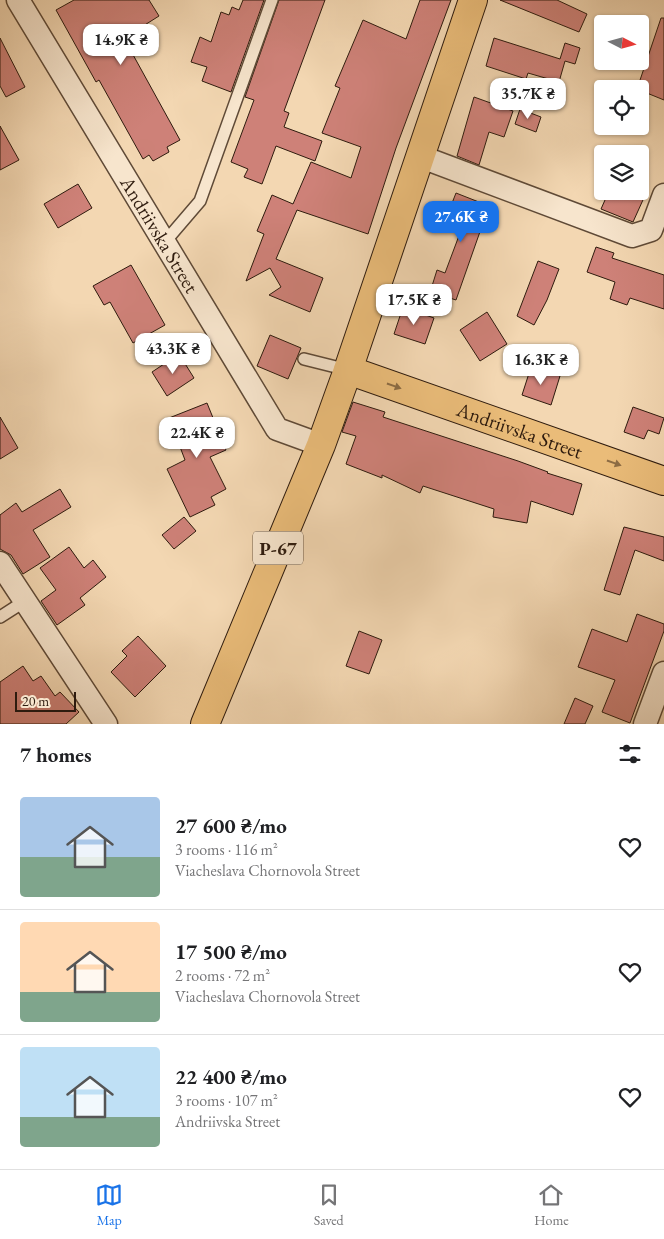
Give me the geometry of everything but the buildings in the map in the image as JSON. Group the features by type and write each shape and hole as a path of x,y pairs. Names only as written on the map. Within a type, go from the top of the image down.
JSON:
{"main road":[{"name":"Р-67","path":"205,724 320,445 348,370 473,0"},
{"name":"Andriivska Street","path":"348,370 664,481"}],"street":[{"name":"Andriivska Street","path":"18,0 277,429 320,445"},
{"path":"419,156 632,236 651,230 664,195"},
{"path":"0,563 106,724"},
{"path":"645,724 664,673"}],"lane":[{"path":"164,243 200,201 272,0"},
{"path":"304,359 348,370"},
{"path":"0,617 25,601"}]}
